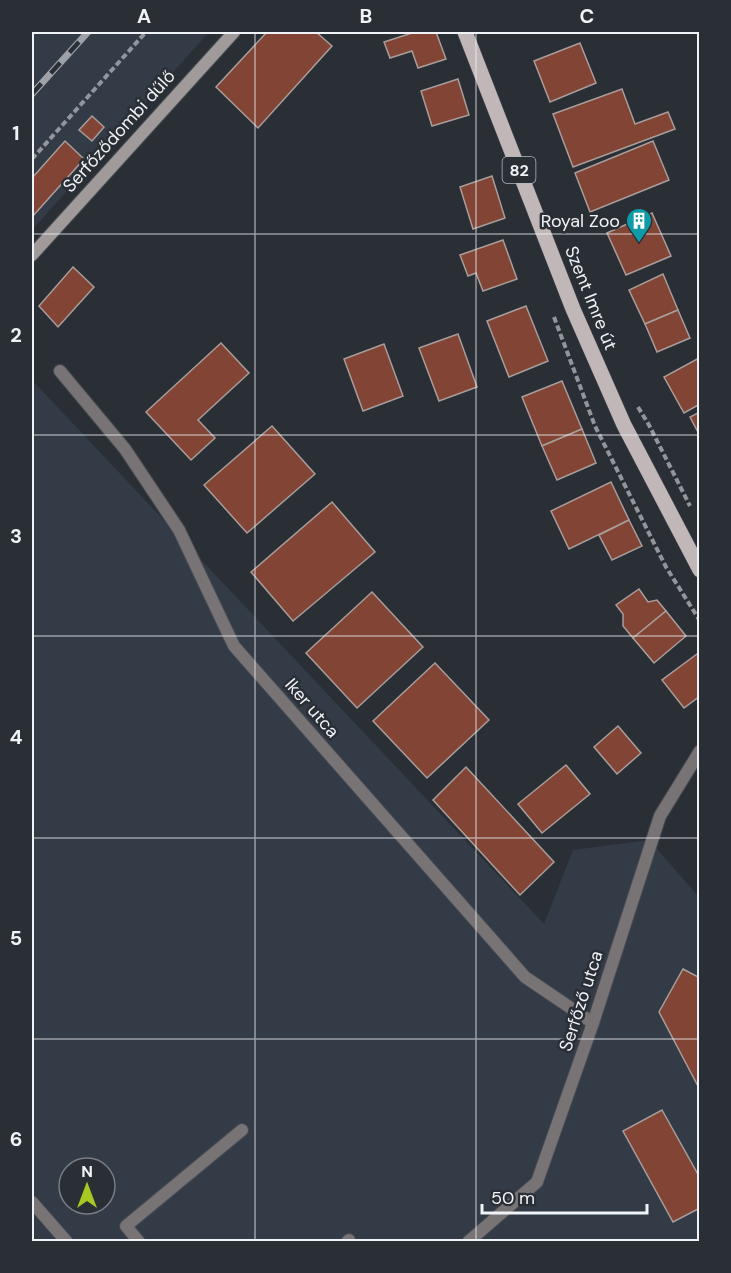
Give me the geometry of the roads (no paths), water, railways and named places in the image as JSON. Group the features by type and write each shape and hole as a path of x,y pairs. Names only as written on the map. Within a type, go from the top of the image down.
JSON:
{"main road":[{"name":"Szent Imre út","path":"465,32 573,309 624,424 699,570"}],"street":[{"name":"Serfőződombi dűlő","path":"32,255 234,32"},
{"name":"Iker utca","path":"60,371 125,448 179,530 234,646 525,977 593,1023"},
{"name":"Serfőző utca","path":"468,1242 537,1182 593,1023 660,816 699,752"},
{"path":"139,1242 126,1226 242,1130"},
{"path":"32,1202 67,1242"}],"railway":[{"path":"32,94 88,32"}],"place":[{"name":"Royal Zoo","path":"639,244"}]}
